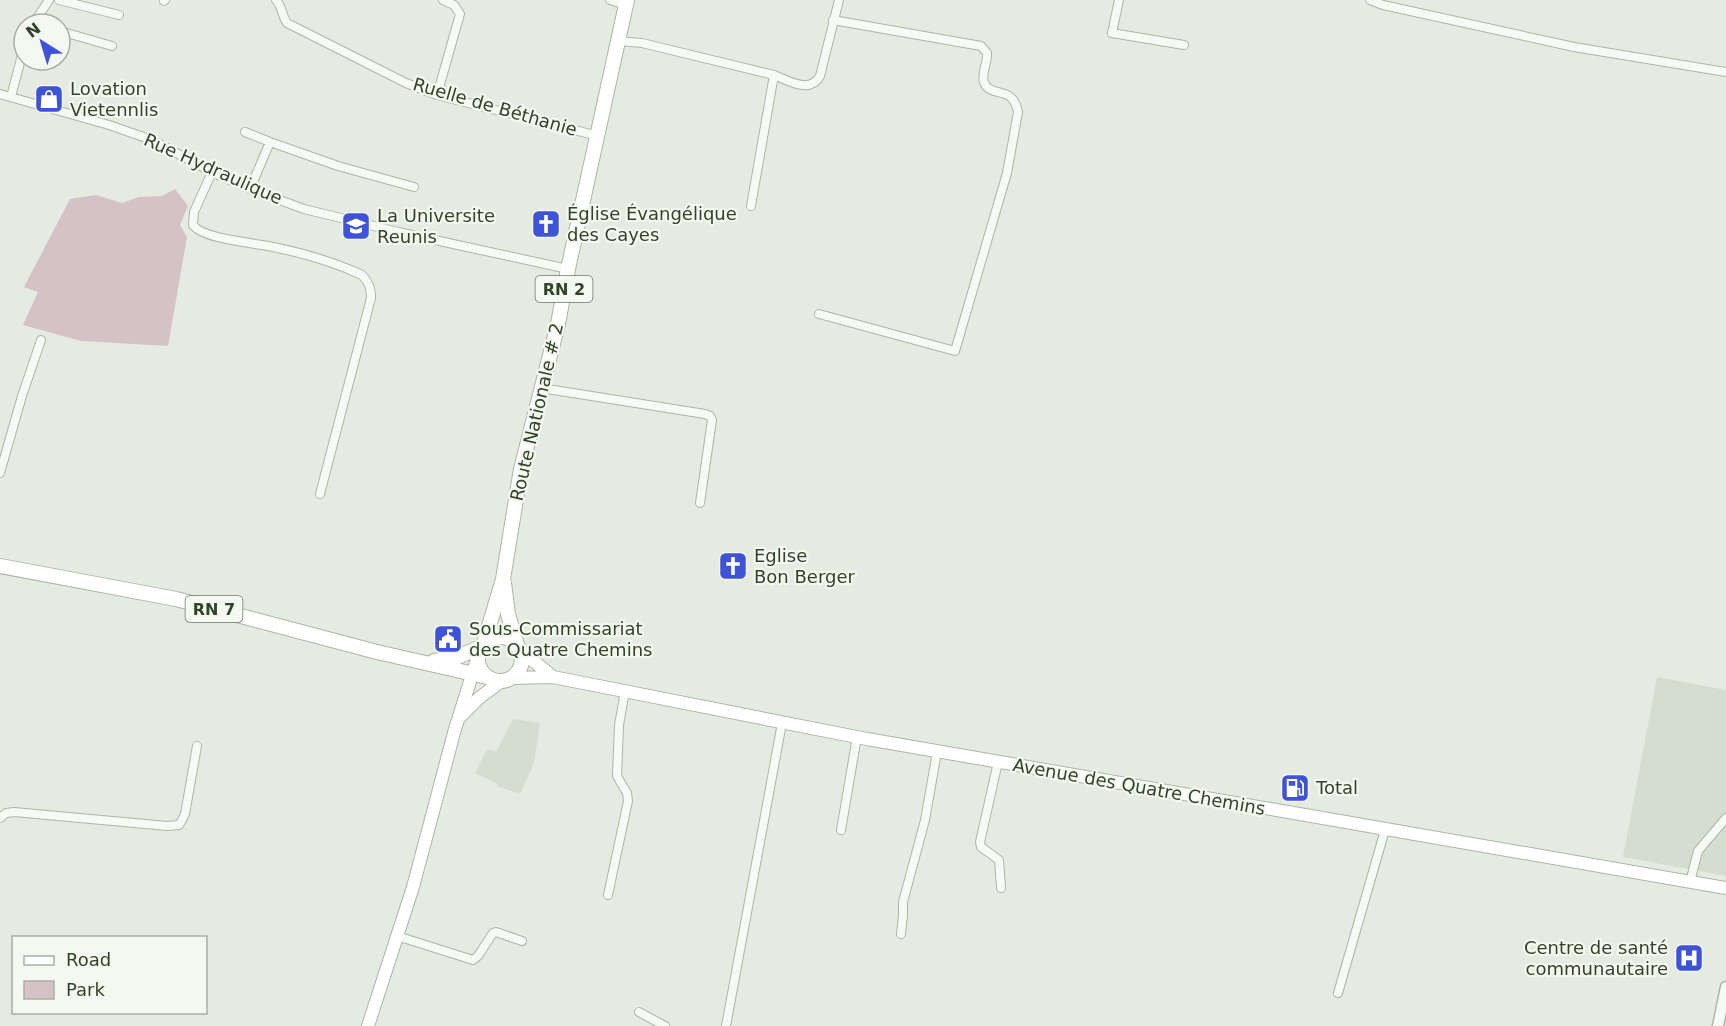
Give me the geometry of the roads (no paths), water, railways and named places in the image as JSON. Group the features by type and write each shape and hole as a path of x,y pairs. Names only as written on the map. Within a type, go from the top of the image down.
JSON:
{"main road":[{"name":"Route Nationale # 2","path":"481,648 503,579 521,469 558,324 627,2"},
{"name":"RN 7","path":"0,566 176,599 377,652 487,677"},
{"name":"Route Nationale # 2","path":"503,579 508,614 519,648"},
{"path":"368,1026 413,887 459,718 481,648 490,639 499,637 509,639 519,648 521,664 517,674 479,698 459,718"},
{"name":"RN 7","path":"426,662 455,658 481,648"},
{"path":"481,648 479,666 487,677 495,680 508,679"},
{"name":"Avenue des Quatre Chemins","path":"519,648 553,677"},
{"name":"Avenue des Quatre Chemins","path":"508,679 553,677 937,752 1726,888"}],"street":[{"path":"59,0 119,15"},
{"name":"Ruelle de Béthanie","path":"276,0 287,23 406,83 437,95 598,136"},
{"path":"437,95 460,14 454,5 443,0"},
{"path":"610,0 627,2"},
{"path":"618,41 642,43 774,75 804,86 813,84 820,76 838,0"},
{"path":"1119,0 1112,33 1184,45"},
{"path":"1370,0 1383,5 1574,47 1726,72"},
{"path":"819,314 955,351 1007,173 1018,111 1013,98 1008,94 991,90 984,82 987,53 981,46 833,20"},
{"path":"72,34 112,46"},
{"path":"10,97 17,72"},
{"path":"751,206 774,75"},
{"name":"Rue Hydraulique","path":"0,94 109,125 152,140 212,172 304,209 568,269"},
{"path":"245,132 338,166 414,187"},
{"path":"250,189 270,142"},
{"path":"212,172 194,212 193,225 200,231 315,258 362,275 368,281 371,289 371,298 320,494"},
{"path":"0,473 41,340"},
{"path":"541,388 710,416 712,420 700,503"},
{"path":"608,896 628,801 627,793 616,776 625,691"},
{"path":"726,1026 782,723"},
{"path":"842,830 857,737"},
{"path":"0,818 6,813 14,812 167,826 179,825 185,814 197,746"},
{"path":"901,934 903,902 925,820 937,752"},
{"path":"998,762 980,842 981,847 999,860 1001,888"},
{"path":"1690,882 1698,851 1726,818"},
{"path":"1338,993 1385,830"},
{"path":"397,936 473,960 493,933 522,941"},
{"path":"1718,1026 1726,987"},
{"path":"639,1012 665,1026"}],"place":[{"name":"Lovation Vietennlis","path":"49,99"},
{"name":"Église Évangélique des Cayes","path":"546,224"},
{"name":"La Universite Reunis","path":"356,226"},
{"name":"Eglise Bon Berger","path":"733,566"},
{"name":"Sous-Commissariat des Quatre Chemins","path":"448,639"},
{"name":"Total","path":"1295,788"},
{"name":"Centre de santé communautaire","path":"1689,958"}]}
